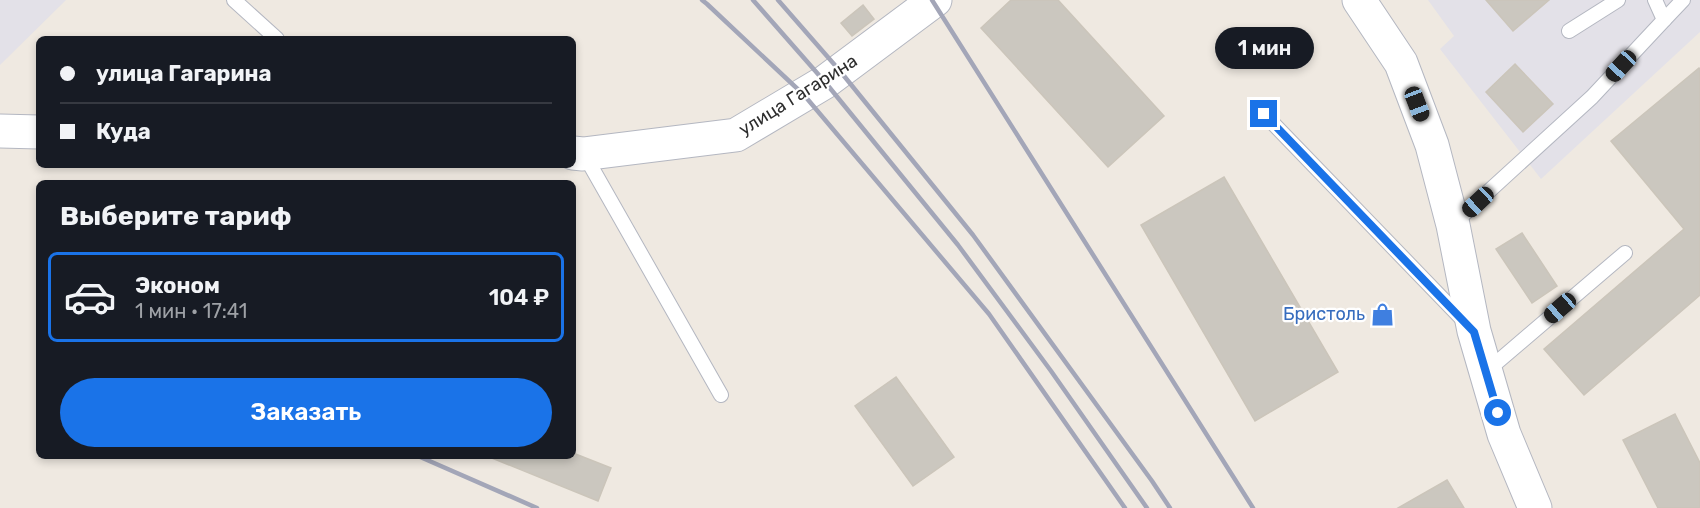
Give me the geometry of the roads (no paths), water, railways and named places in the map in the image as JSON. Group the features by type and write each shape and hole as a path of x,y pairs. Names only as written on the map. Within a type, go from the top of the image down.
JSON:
{"street":[{"name":"улица Гагарина","path":"578,154 736,135 825,82 935,0"},
{"path":"1359,0 1401,63 1432,145 1453,225 1474,332 1504,434 1535,508"},
{"path":"0,131 36,132"}],"lane":[{"path":"234,0 274,36"},
{"path":"1569,30 1618,0"},
{"path":"1655,0 1664,20"},
{"path":"1453,225 1592,98 1683,0"},
{"path":"1264,114 1474,332"},
{"path":"578,154 721,395"},
{"path":"1486,371 1625,253"}],"railway":[{"path":"702,0 804,95 989,314 1125,508"},
{"path":"753,0 825,82 958,245 1051,371 1147,508"},
{"path":"778,0 840,71 973,235 1170,508"},
{"path":"932,0 1253,508"},
{"path":"425,459 537,508"}],"place":[{"name":"Бристоль","path":"1383,314"}]}
